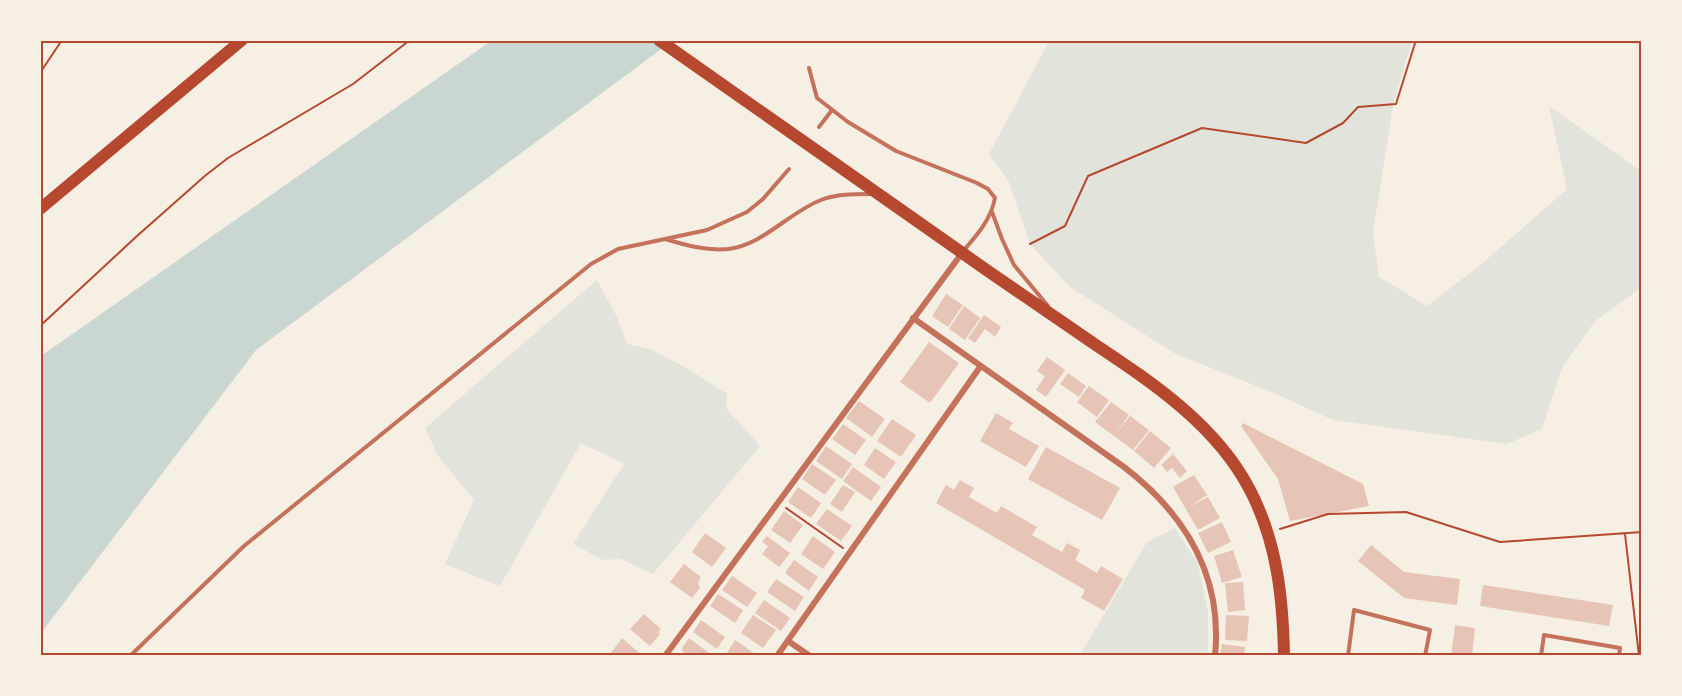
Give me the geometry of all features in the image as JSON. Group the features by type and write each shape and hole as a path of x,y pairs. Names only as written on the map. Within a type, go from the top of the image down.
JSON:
{"main road":[{"path":"40,209 242,40"},
{"path":"659,40 1149,381 1205,429 1226,454 1250,490 1267,533 1278,573 1284,616 1284,656"}],"street":[{"path":"667,655 962,253"},
{"path":"913,318 1124,466 1166,503 1192,542 1210,585 1216,627 1215,656"},
{"path":"777,656 980,367"},
{"path":"788,641 810,656"}],"lane":[{"path":"809,68 817,98 848,122 896,151 988,189 995,198 992,212 962,253"},
{"path":"819,127 832,110"},
{"path":"130,656 251,540 591,264 618,249 707,230 747,212 763,199 789,169"},
{"path":"661,238 701,249 728,249 747,244 822,200 847,194 879,194"},
{"path":"992,212 1014,265 1058,319"},
{"path":"1348,656 1354,610 1430,630 1425,656"},
{"path":"1541,656 1544,635 1620,648 1619,656"}],"path":[{"path":"40,73 62,40"},
{"path":"40,326 206,175 228,158 353,84 410,40"},
{"path":"1030,244 1065,226 1088,176 1202,128 1306,143 1343,123 1358,107 1396,104 1416,40"},
{"path":"779,503 849,553"},
{"path":"1267,533 1328,514 1406,512 1500,542 1641,532"},
{"path":"1625,534 1639,656"}],"shaded area":[{"path":"491,41 672,41 256,350 41,633 41,356"},
{"path":"1049,41 1412,41 1393,105 1373,233 1379,277 1427,306 1478,267 1567,189 1549,106 1641,171 1641,288 1595,321 1562,368 1542,429 1507,444 1333,420 1274,393 1174,353 1070,287 1030,244 1008,180 989,154"},
{"path":"597,280 617,317 627,344 651,349 690,370 727,394 726,408 760,446 653,574 620,559 603,560 573,544 624,464 581,443 500,586 445,564 474,500 438,456 425,428"},
{"path":"1175,528 1198,564 1208,612 1208,655 1080,655 1147,542"}],"building":[{"path":"946,294 963,305 948,327 932,316"},
{"path":"964,306 980,318 965,340 949,329"},
{"path":"984,315 1001,327 995,337 985,329 975,343 968,338"},
{"path":"929,342 959,363 930,403 900,382"},
{"path":"1047,357 1065,370 1046,397 1036,390 1045,376 1037,371"},
{"path":"1068,373 1086,386 1079,397 1060,384"},
{"path":"1089,386 1109,400 1097,417 1077,402"},
{"path":"859,401 885,419 872,437 846,418"},
{"path":"1111,402 1129,415 1114,436 1095,422"},
{"path":"996,413 1013,423 1009,429 1039,446 1026,467 980,441"},
{"path":"1130,416 1149,430 1133,450 1114,436"},
{"path":"892,419 916,435 901,457 877,441"},
{"path":"1243,423 1363,484 1369,506 1290,521 1278,479 1241,426"},
{"path":"843,424 866,440 855,455 832,439"},
{"path":"1150,431 1171,448 1154,468 1134,451"},
{"path":"826,446 852,464 842,479 816,461"},
{"path":"1046,447 1120,488 1102,520 1028,479"},
{"path":"875,448 896,462 884,479 864,465"},
{"path":"1173,454 1187,471 1180,478 1172,468 1167,472 1161,465"},
{"path":"812,464 836,480 825,495 802,479"},
{"path":"853,467 881,487 871,501 843,481"},
{"path":"1194,475 1207,495 1189,507 1208,497 1220,518 1198,530 1173,487"},
{"path":"960,480 974,488 969,497 997,513 1001,506 1037,527 1032,535 1062,552 1067,543 1080,550 1075,560 1097,573 1101,566 1123,579 1104,611 1081,598 1085,590 936,503 946,485 954,490"},
{"path":"843,485 855,492 842,512 830,504"},
{"path":"798,487 821,503 811,518 788,502"},
{"path":"827,509 852,526 841,541 816,524"},
{"path":"784,511 803,525 790,543 771,530"},
{"path":"1222,522 1231,542 1208,553 1198,533"},
{"path":"705,533 726,548 712,567 692,552"},
{"path":"767,536 790,553 779,567 762,554 768,546 762,542"},
{"path":"813,536 835,552 823,569 801,554"},
{"path":"1371,545 1404,572 1460,579 1457,605 1404,598 1358,561"},
{"path":"1233,550 1242,577 1222,583 1214,556"},
{"path":"794,560 818,577 809,591 785,573"},
{"path":"684,564 701,577 698,582 700,588 692,598 670,582"},
{"path":"732,576 757,593 747,607 722,590"},
{"path":"776,579 804,597 795,611 767,592"},
{"path":"1243,582 1245,610 1228,612 1225,583"},
{"path":"1483,585 1613,605 1609,626 1480,606"},
{"path":"718,594 743,610 735,623 710,606"},
{"path":"764,600 790,618 781,631 755,613"},
{"path":"644,614 661,629 658,632 660,634 650,646 630,629"},
{"path":"753,615 776,630 763,648 741,633"},
{"path":"1226,615 1249,616 1247,641 1225,640"},
{"path":"701,620 725,637 717,649 693,632"},
{"path":"1455,625 1475,628 1472,656 1451,656"},
{"path":"622,638 643,656 612,656 610,654"},
{"path":"689,638 713,656 687,656 682,648"},
{"path":"735,640 758,656 725,656"},
{"path":"1222,644 1245,647 1244,656 1220,656"}]}
